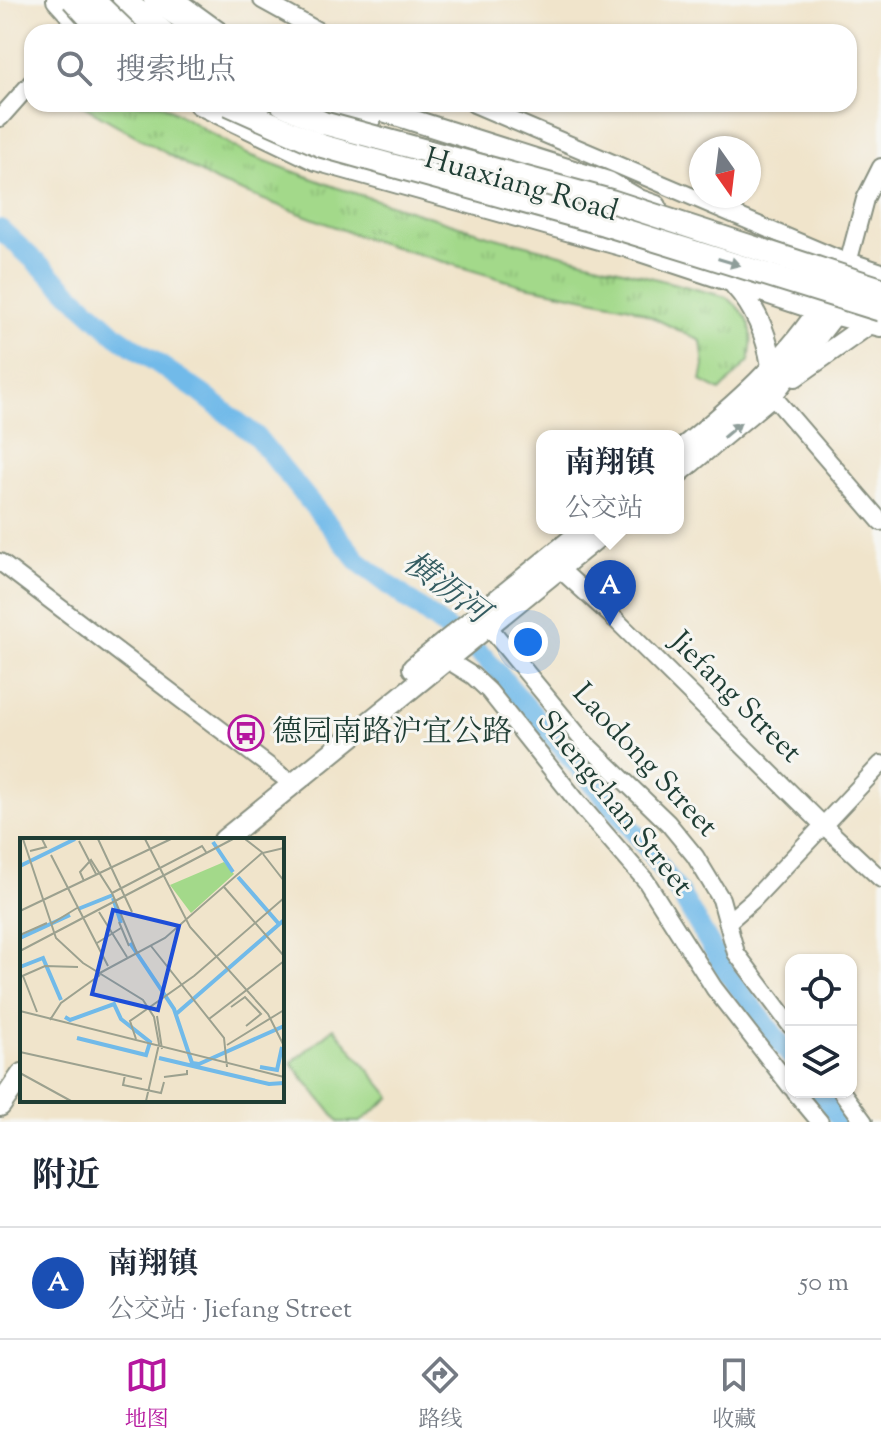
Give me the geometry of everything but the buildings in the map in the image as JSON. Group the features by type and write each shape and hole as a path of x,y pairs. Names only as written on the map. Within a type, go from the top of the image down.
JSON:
{"highway":[{"path":"93,0 118,24"},
{"path":"124,0 153,24"},
{"path":"246,112 322,146 589,219 877,320"},
{"path":"299,112 323,123 476,162 878,278"}],"main road":[{"path":"57,0 79,24"},
{"path":"72,0 83,24"},
{"path":"154,0 188,24"},
{"path":"174,0 207,24"},
{"path":"196,112 311,169 602,250 628,247"},
{"name":"Huaxiang Road","path":"216,112 316,160 628,247 826,312 877,320"},
{"name":"Huaxiang Road","path":"357,112 639,200"},
{"path":"386,112 608,182 639,200 809,258 848,263 878,278"},
{"path":"684,467 776,382 826,312 848,263"},
{"path":"826,312 878,278"},
{"path":"732,282 751,302 769,349 776,382"},
{"path":"684,447 731,408 877,320"},
{"path":"553,564 580,534"},
{"path":"210,838 478,627 553,564 600,534"},
{"path":"226,838 286,779"},
{"path":"0,1106 20,1077"},
{"path":"3,1122 20,1098"}],"street":[{"path":"90,24 105,0"},
{"path":"262,0 306,24"},
{"path":"0,118 24,91"},
{"path":"493,112 848,263 865,199 881,167"},
{"path":"776,382 881,522"},
{"path":"0,562 286,779"},
{"name":"Jiefang Street","path":"553,564 616,620 881,879"},
{"name":"Laodong Street","path":"478,627 590,748 683,840 715,887 729,921 736,953 785,1018"},
{"name":"Shengchan Street","path":"445,651 489,691 646,881 714,988 785,1079"},
{"path":"729,921 753,900 881,764"},
{"path":"800,1098 820,1122"},
{"path":"846,1098 864,1122"}],"green space":[{"path":"94,112 175,112 247,154 335,187 488,235 726,297 750,324 752,341 749,361 720,391 701,381 704,365 701,341 631,307 521,285 364,238 217,182"},
{"path":"334,1028 391,1097 360,1122 339,1122 291,1063"}],"waterway":[{"name":"横沥河","path":"0,229 117,336 201,393 256,436 360,563 485,658 642,841 681,895 726,972 785,1049"},
{"name":"横沥河","path":"824,1098 842,1122"}],"place":[{"name":"南翔镇","path":"610,626"},
{"name":"德园南路沪宜公路","path":"246,733"}]}
